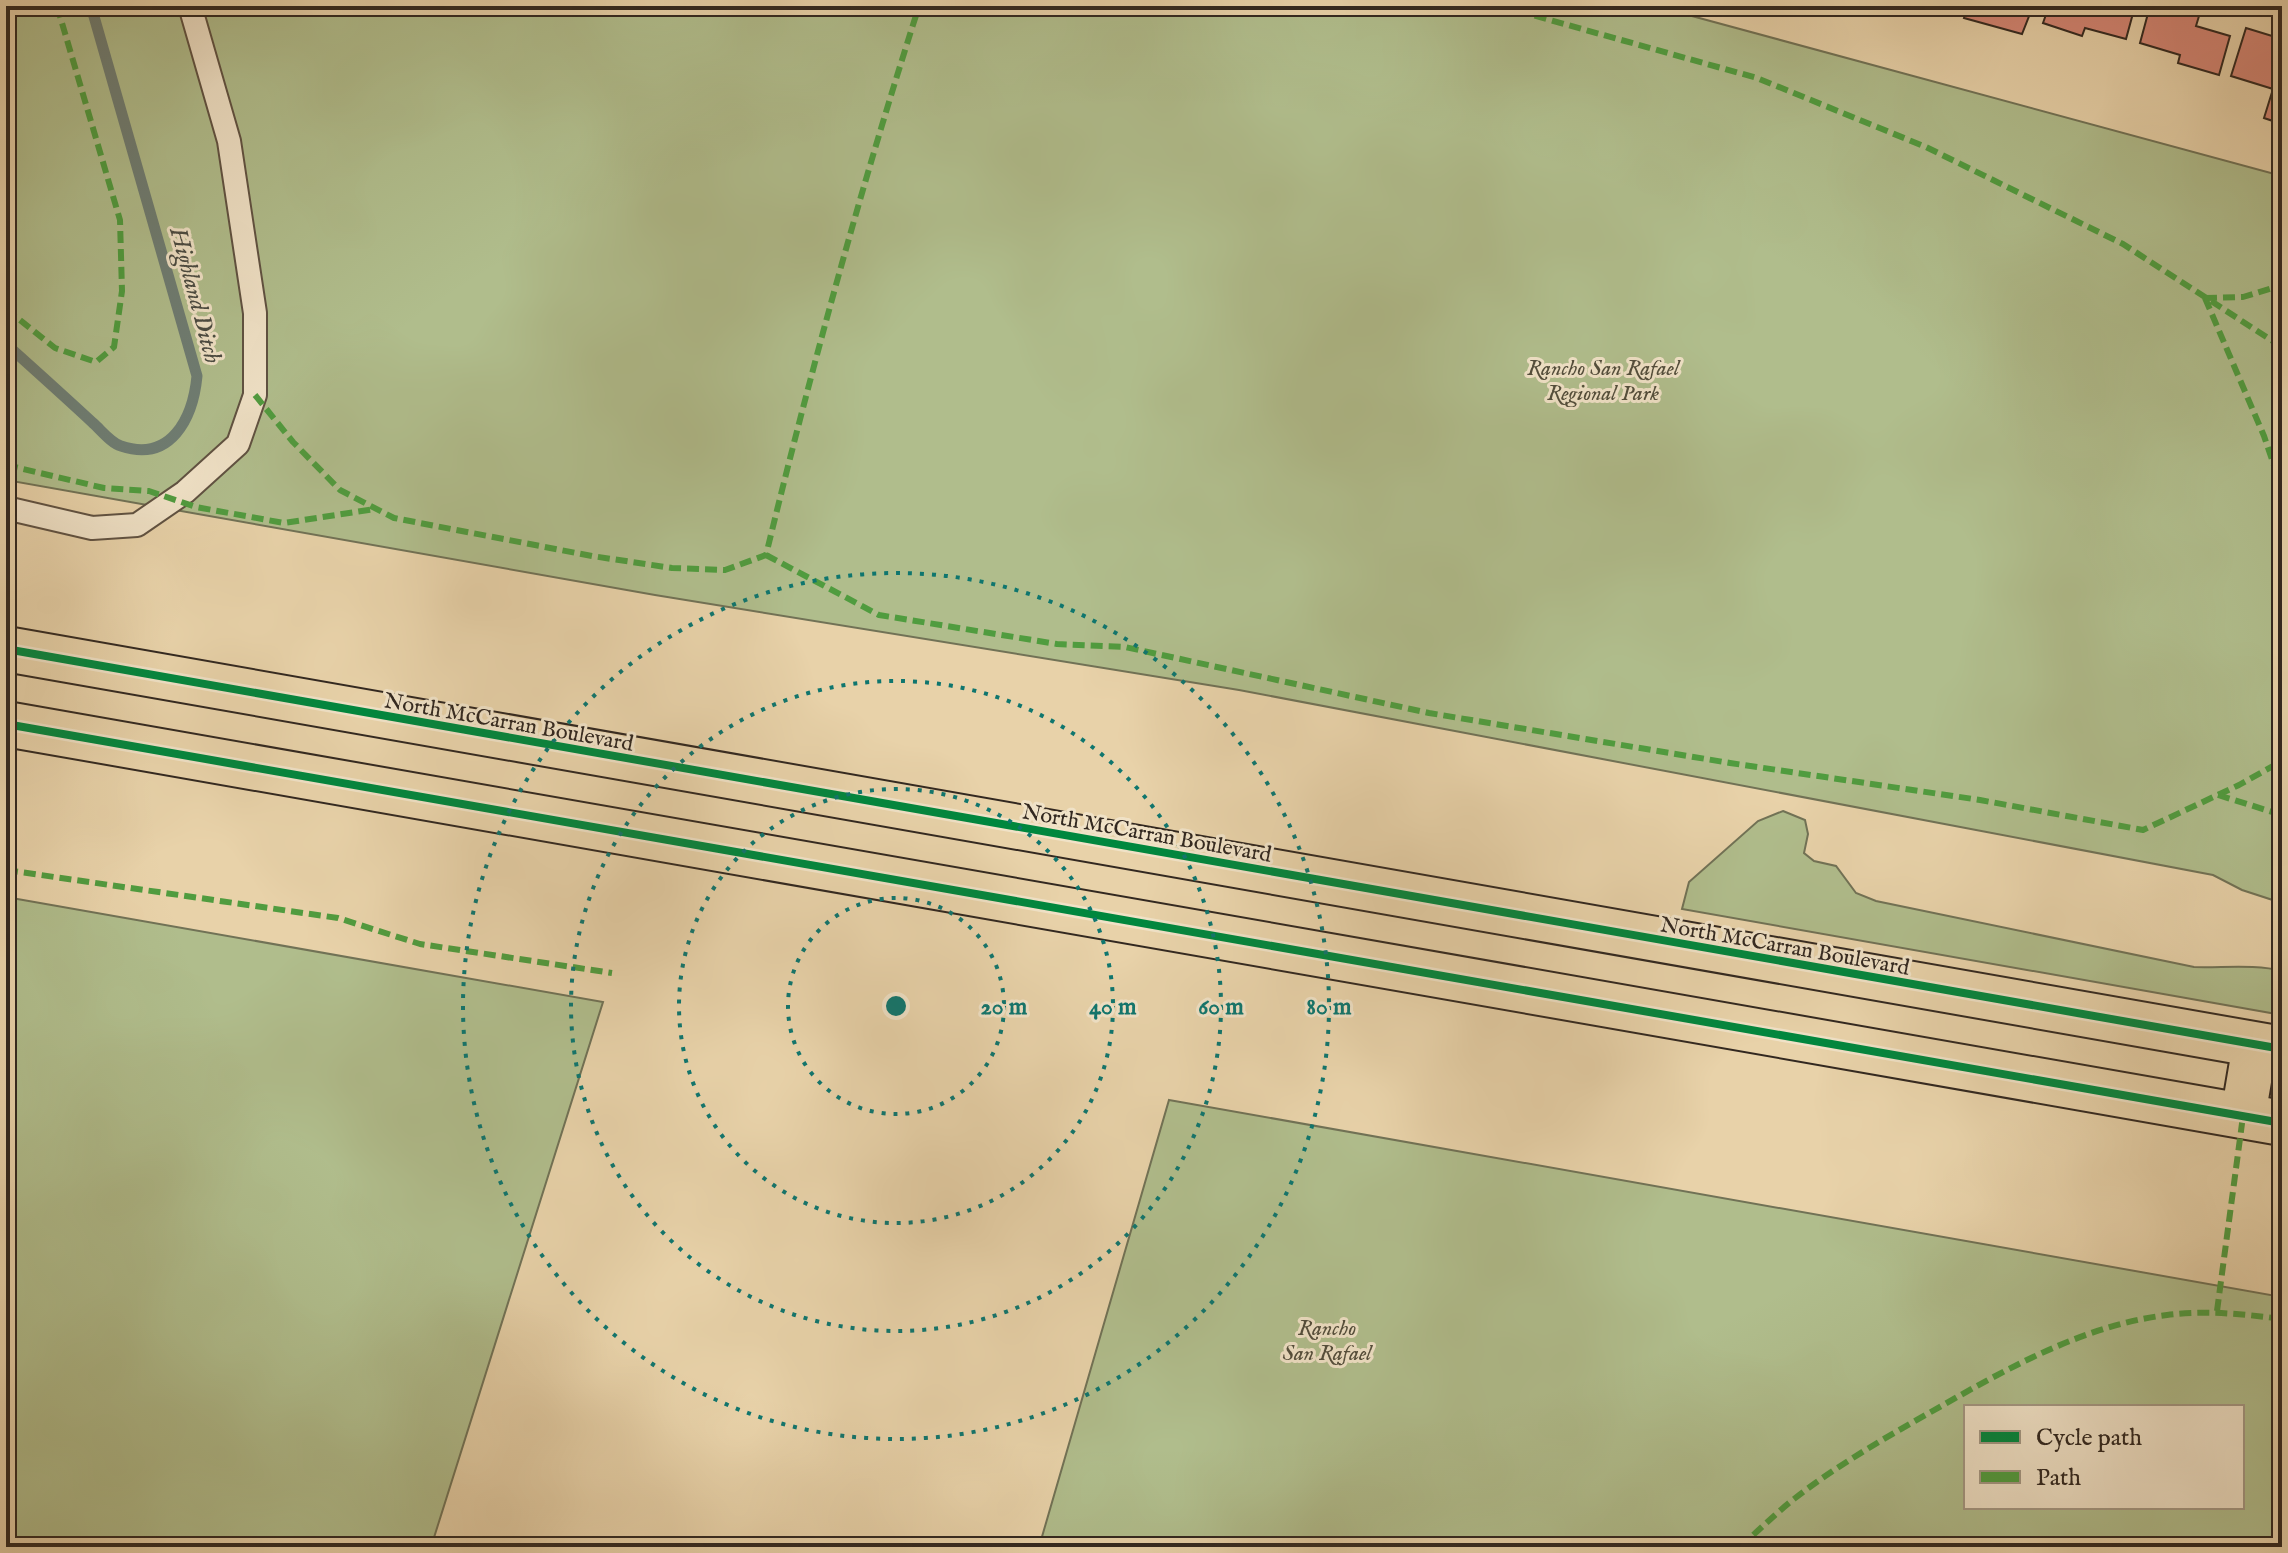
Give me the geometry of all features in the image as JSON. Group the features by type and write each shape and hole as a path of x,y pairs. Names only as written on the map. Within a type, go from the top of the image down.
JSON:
{"main road":[{"name":"North McCarran Boulevard","path":"6,649 2269,1047"},
{"path":"6,724 2263,1120 2269,1047"}],"lane":[{"path":"6,508 92,528 137,525 185,492 238,444 255,395 255,313 229,141 190,6"}],"green space":[{"name":"Rancho San Rafael Regional Park","path":"6,6 1655,6 2282,176 2282,903 2242,890 2213,875 1239,690 655,595 6,480"},
{"path":"1783,811 1805,820 1808,834 1804,853 1814,861 1836,866 1856,893 1876,901 2194,967 2250,967 2282,971 2282,1015 1682,909 1689,882 1758,821"},
{"path":"6,897 603,1002 431,1547 6,1547"},
{"name":"Rancho San Rafael","path":"1169,1100 2282,1297 2282,1547 1039,1547"}],"building":[{"path":"1968,6 2033,6 2022,34 1964,18"},
{"path":"2049,6 2135,6 2126,39 2085,28 2082,36 2043,23"},
{"path":"2150,6 2202,6 2196,26 2230,36 2219,75 2178,63 2180,55 2140,43"},
{"path":"2246,28 2282,39 2282,124 2264,118 2273,89 2231,76"}],"waterway":[{"name":"Highland Ditch","path":"6,344 121,446 138,450 166,442 184,421 195,392 197,376 91,6"}],"marked path":[{"path":"6,309 55,348 96,362 114,347 122,291 120,220 57,6"},
{"path":"255,395 293,442 340,490 394,518 672,568 725,570 766,555 838,279 919,6"},
{"path":"1500,6 1757,78 1926,147 2123,244 2282,347"},
{"path":"2205,298 2243,297 2282,285"},
{"path":"2205,298 2264,436 2282,489"},
{"path":"6,465 104,488 149,491 196,507 284,523 375,509"},
{"path":"766,555 879,615 1057,644 1125,647 1429,713 1730,763 1980,800 2143,830 2282,761"},
{"path":"2218,795 2282,815"},
{"path":"6,870 338,918 420,944 612,973"},
{"path":"2217,1311 2243,1116"},
{"path":"1740,1547 1794,1499 1854,1457 1983,1383 2059,1345 2112,1326 2167,1315 2239,1314 2282,1319"}],"cycle path":[{"path":"6,649 2282,1049"},
{"path":"6,724 2282,1123"}]}
